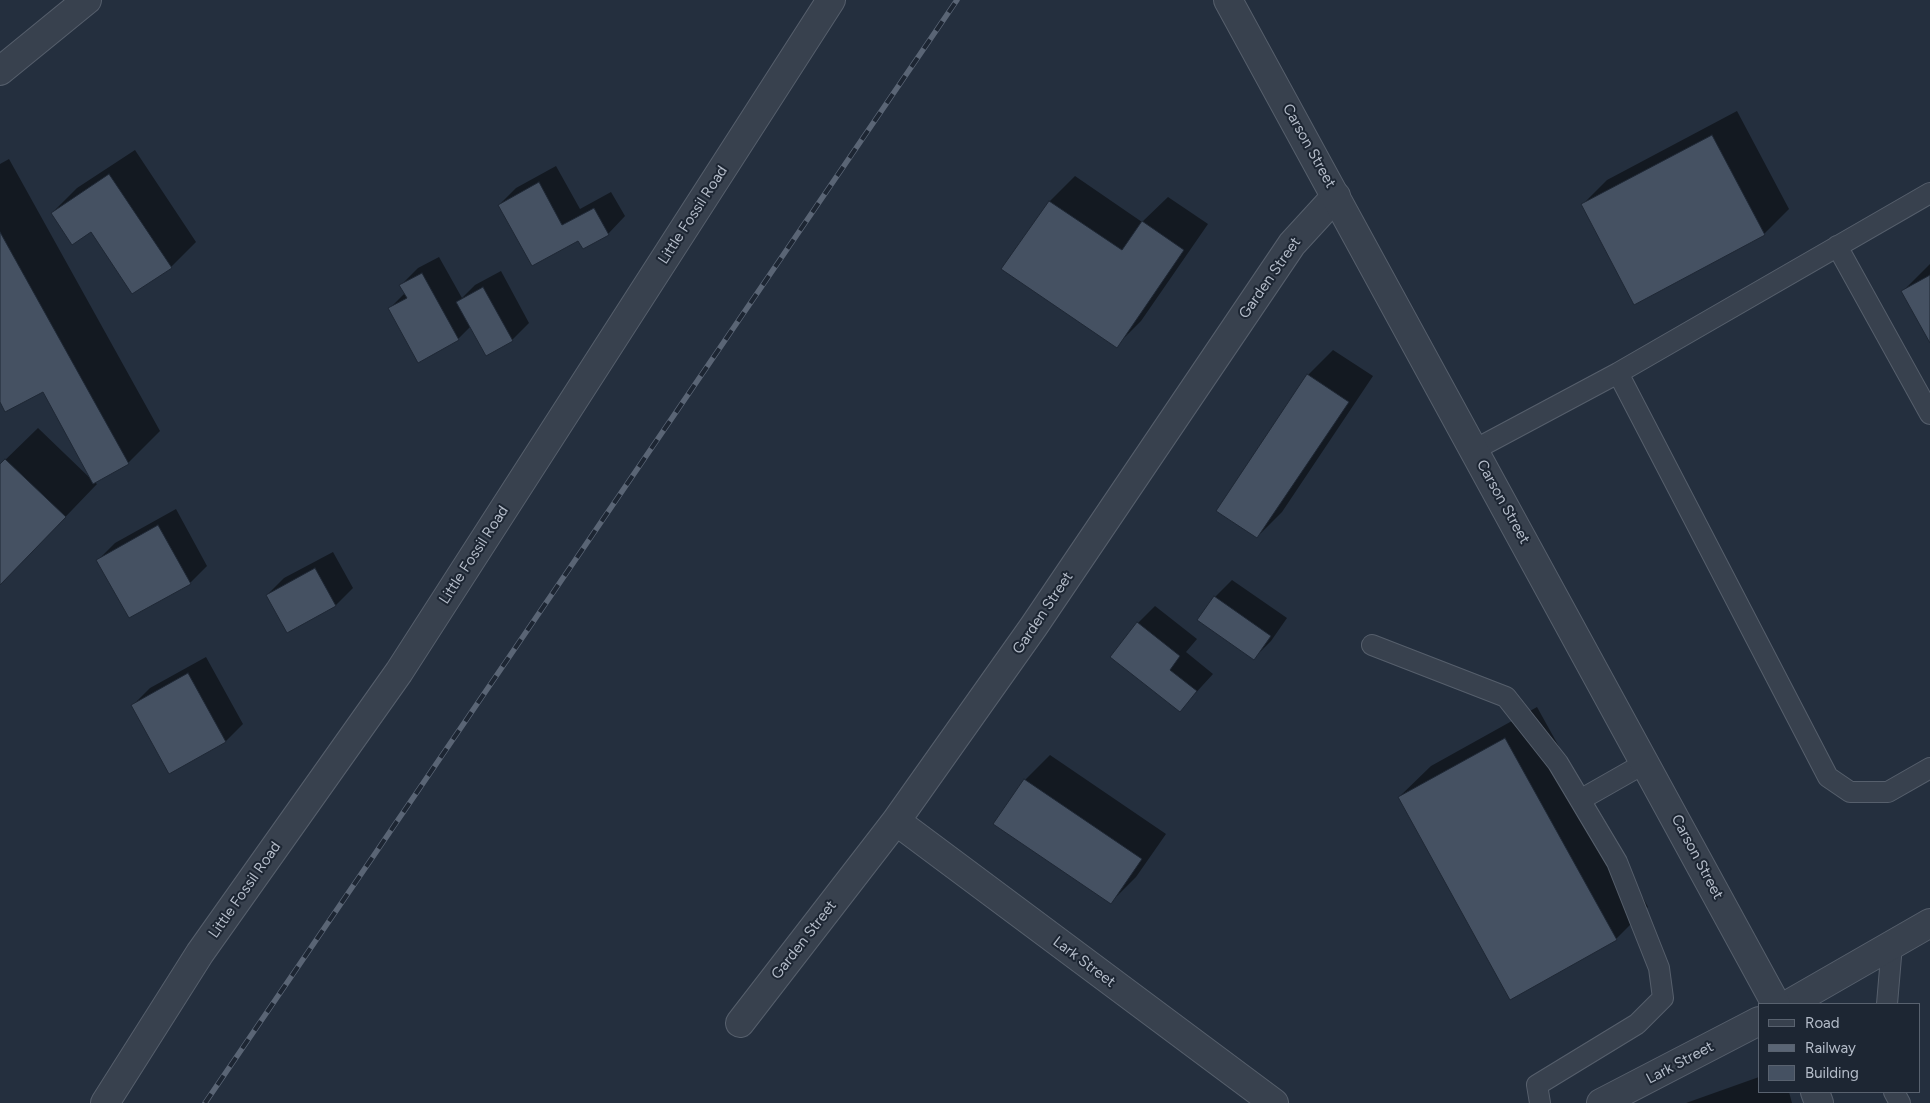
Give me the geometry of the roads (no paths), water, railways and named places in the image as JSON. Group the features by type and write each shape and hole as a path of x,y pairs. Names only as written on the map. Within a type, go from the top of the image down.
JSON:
{"street":[{"path":"0,71 87,0"},
{"name":"Little Fossil Road","path":"105,1103 200,953 399,672 831,0"},
{"name":"Carson Street","path":"1228,0 1775,1003"},
{"name":"Garden Street","path":"740,1023 896,821 1034,626 1292,244 1336,196"},
{"name":"Lark Street","path":"896,821 1274,1103"},
{"path":"1792,1003 1930,923"},
{"name":"Lark Street","path":"1601,1103 1758,1022"}],"lane":[{"path":"1474,450 1618,373 1930,193"},
{"path":"1837,246 1930,414"},
{"path":"1618,373 1828,777 1850,792 1888,792 1930,768"},
{"path":"1372,645 1506,697 1558,763 1617,862 1659,968 1663,998 1637,1024 1537,1085 1540,1103"},
{"path":"1580,800 1645,763"},
{"path":"1887,1003 1892,945"}],"railway":[{"path":"205,1103 957,0"}]}
